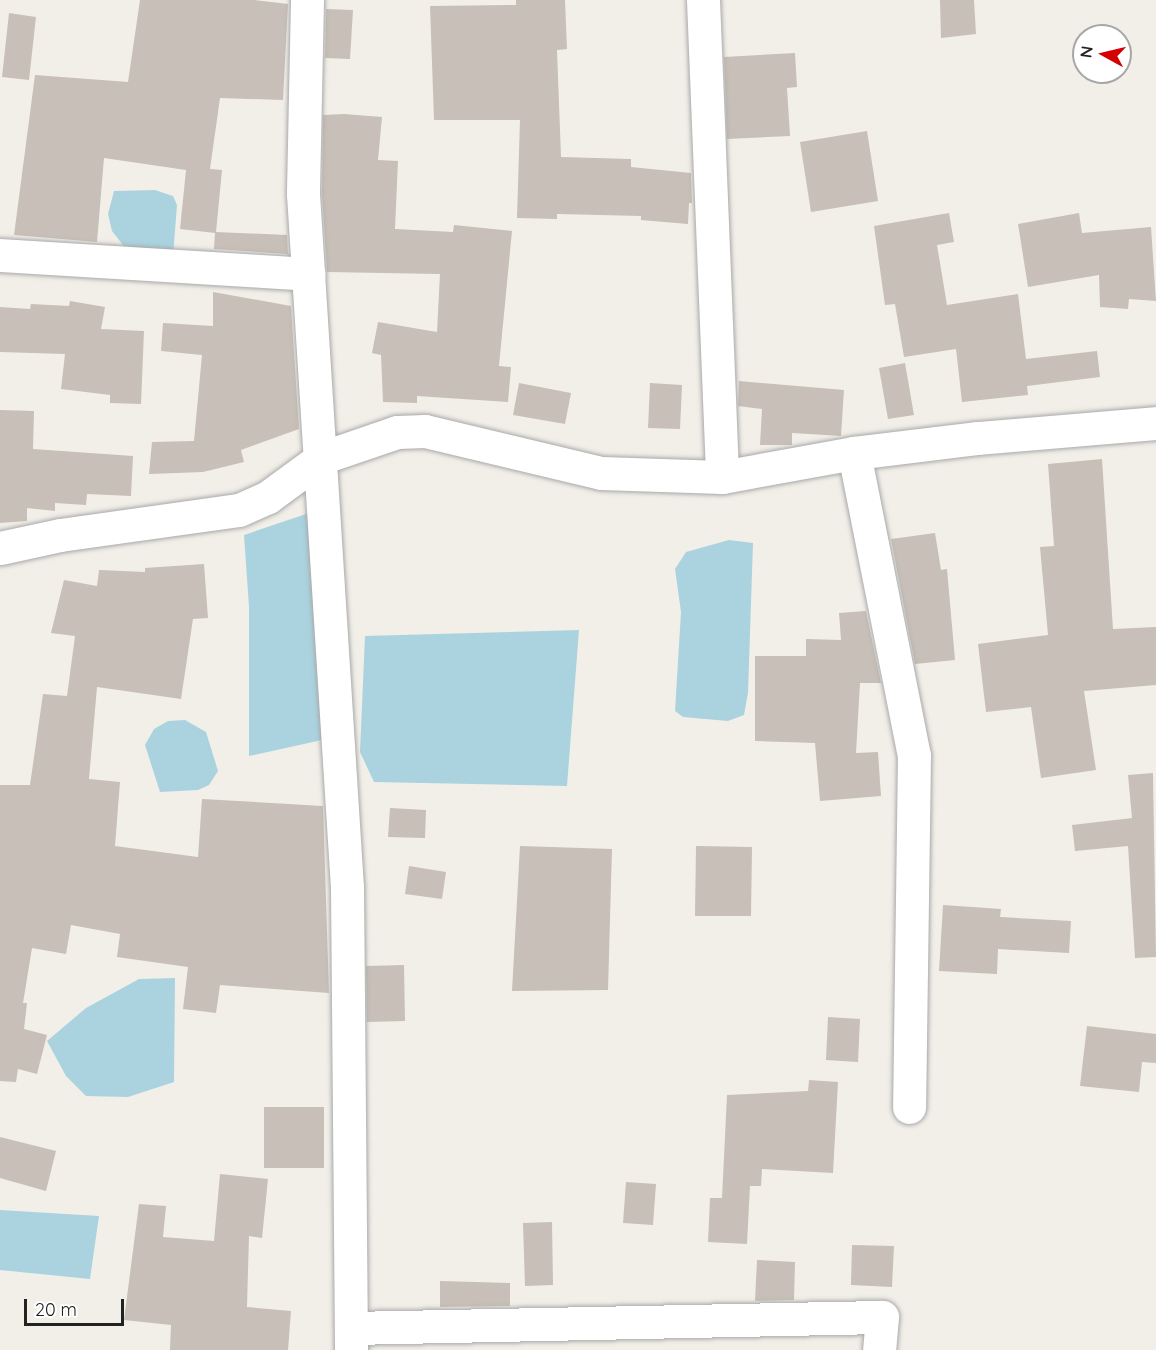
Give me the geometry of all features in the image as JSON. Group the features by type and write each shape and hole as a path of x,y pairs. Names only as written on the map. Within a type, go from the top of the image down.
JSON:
{"street":[{"path":"307,0 303,194 347,888 351,1339 882,1317 879,1350"},
{"path":"703,0 722,477"},
{"path":"0,255 308,274"},
{"path":"0,548 60,535 239,510 268,497 321,458 397,432 424,431 601,473 722,477 854,453 978,438 1156,423"},
{"path":"854,453 914,755 909,1107"}],"water":[{"path":"155,190 173,196 177,205 173,256 130,254 112,231 108,214 114,191"},
{"path":"312,512 322,740 249,756 249,607 244,535"},
{"path":"729,540 753,543 748,693 744,715 728,721 683,717 675,711 681,612 675,569 686,552"},
{"path":"579,630 567,786 374,782 360,752 365,636"},
{"path":"185,720 206,732 218,771 209,785 198,790 160,792 145,745 154,729 168,721"},
{"path":"175,978 174,1082 128,1097 86,1096 66,1076 47,1041 86,1008 139,979"},
{"path":"0,1210 99,1216 90,1279 0,1270"}],"building":[{"path":"140,0 254,0 288,4 283,100 220,98 210,169 222,170 216,232 287,235 288,254 214,249 215,233 180,229 186,170 104,158 97,242 14,235 35,75 128,82"},
{"path":"516,0 565,0 567,49 557,50 561,157 631,159 631,167 691,173 692,203 689,203 688,224 641,220 641,216 557,214 557,219 517,218 520,120 434,120 430,6 516,5"},
{"path":"940,0 974,0 976,34 941,38"},
{"path":"326,9 353,10 350,59 325,58"},
{"path":"9,13 36,17 29,80 2,77"},
{"path":"795,53 797,87 787,88 790,136 727,139 724,57"},
{"path":"323,115 382,117 378,160 398,161 395,229 453,232 454,225 512,231 499,366 511,367 508,402 417,396 417,403 383,402 381,355 372,353 378,322 437,332 440,274 327,272 322,194"},
{"path":"867,131 878,201 811,212 800,142"},
{"path":"949,213 954,242 937,245 947,305 1018,294 1026,359 1097,351 1100,377 1027,386 1028,395 962,402 956,349 904,357 895,304 885,305 874,226"},
{"path":"1079,213 1082,233 1151,227 1156,301 1129,299 1128,309 1100,307 1099,275 1028,287 1018,224"},
{"path":"213,292 291,306 299,429 241,450 244,462 203,472 149,474 152,442 194,441 202,355 161,351 163,323 213,326"},
{"path":"70,301 105,307 101,329 144,331 141,404 110,403 110,395 61,389 65,354 0,352 0,307 30,309 31,304 69,306"},
{"path":"905,363 914,415 888,419 879,368"},
{"path":"739,381 844,390 841,436 792,433 792,445 760,445 762,409 738,406"},
{"path":"519,383 571,393 565,424 513,415"},
{"path":"650,383 682,385 680,429 648,428"},
{"path":"0,410 34,411 33,449 133,456 131,496 87,494 86,505 55,503 55,511 27,508 27,521 0,523"},
{"path":"1102,459 1113,629 1156,627 1156,685 1084,691 1096,770 1041,778 1031,707 986,712 978,644 1048,635 1040,547 1054,546 1048,464"},
{"path":"935,533 941,570 947,569 955,660 915,664 891,539"},
{"path":"204,564 208,618 193,619 181,699 97,687 89,779 120,782 115,846 198,857 202,799 323,806 329,993 220,985 216,1013 183,1009 188,967 117,957 120,934 71,925 66,954 32,948 23,1003 27,1003 24,1029 47,1035 37,1074 18,1069 16,1082 0,1081 0,785 30,785 43,694 67,696 75,636 51,633 64,580 97,586 99,570 145,572 145,568"},
{"path":"866,611 881,683 860,683 856,753 878,752 881,796 820,801 815,743 755,741 755,656 806,656 806,639 841,640 839,613"},
{"path":"1153,773 1156,957 1135,958 1128,846 1075,851 1072,825 1132,818 1128,775"},
{"path":"390,808 426,810 425,838 388,837"},
{"path":"520,846 612,849 608,990 512,991"},
{"path":"696,846 752,847 751,916 695,916"},
{"path":"409,866 446,872 442,899 405,894"},
{"path":"943,905 1001,909 1000,917 1071,921 1069,953 998,949 997,974 939,971"},
{"path":"404,965 405,1021 367,1022 366,966"},
{"path":"828,1017 860,1019 858,1062 826,1060"},
{"path":"1087,1026 1156,1034 1156,1063 1142,1062 1139,1092 1080,1086"},
{"path":"809,1080 838,1082 833,1173 762,1169 761,1186 750,1186 747,1244 708,1242 710,1198 722,1198 727,1095 808,1091"},
{"path":"264,1107 324,1107 324,1168 264,1168"},
{"path":"0,1137 56,1151 46,1191 0,1178"},
{"path":"220,1174 268,1179 262,1238 249,1236 247,1307 291,1311 288,1350 170,1350 171,1325 124,1320 139,1204 166,1206 163,1237 214,1241"},
{"path":"626,1182 656,1184 653,1225 623,1223"},
{"path":"552,1222 553,1285 525,1286 523,1223"},
{"path":"852,1245 894,1246 892,1287 851,1285"},
{"path":"757,1260 795,1262 794,1300 755,1301"},
{"path":"440,1281 510,1283 510,1306 440,1307"}]}
